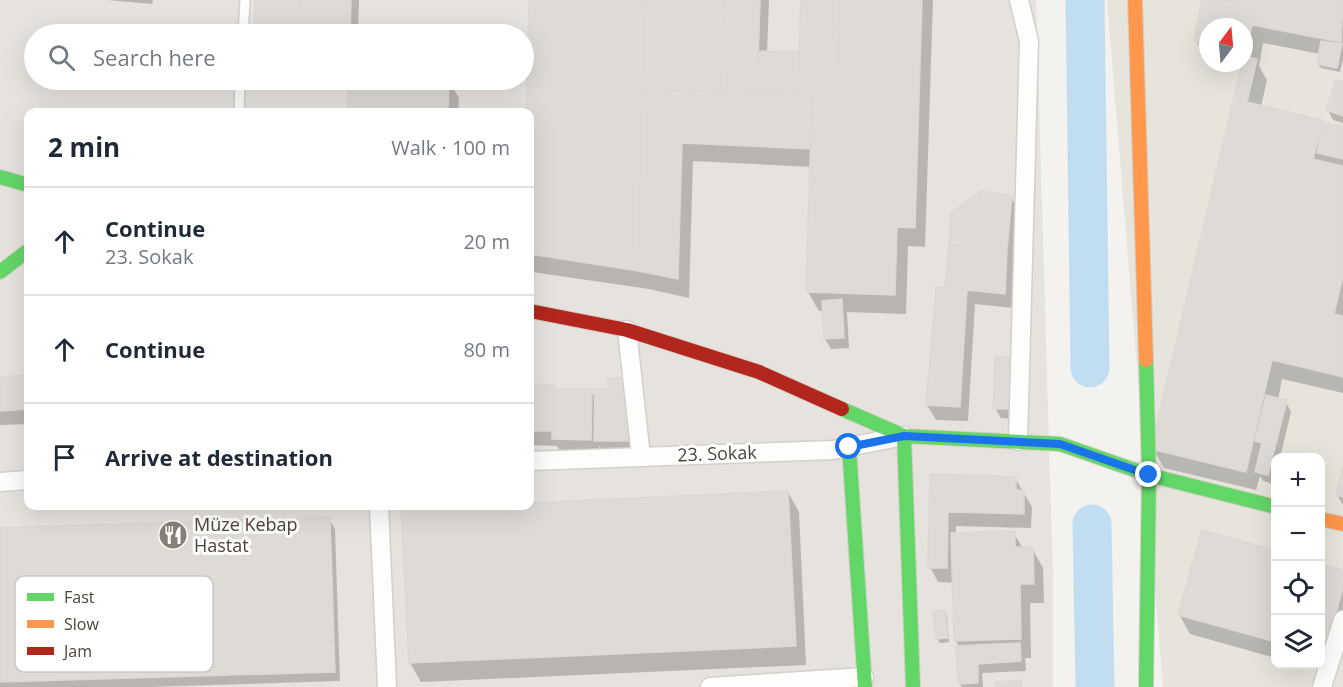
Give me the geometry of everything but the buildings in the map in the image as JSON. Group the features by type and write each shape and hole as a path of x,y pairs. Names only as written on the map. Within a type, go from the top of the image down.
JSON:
{"main road":[{"path":"1135,0 1149,475 1146,687"},
{"path":"0,167 6,178 24,184"},
{"path":"0,251 24,253"},
{"path":"0,272 24,255"},
{"path":"534,312 627,330 759,372 904,436 1060,444 1149,475 1271,506"},
{"path":"904,436 913,687"},
{"path":"849,447 864,682"},
{"path":"1325,520 1343,524"}],"street":[{"path":"1018,441 1029,41 1019,0"},
{"path":"627,330 641,457"},
{"name":"23. Sokak","path":"534,461 833,450 904,436"},
{"path":"0,482 24,480"},
{"path":"379,510 387,687"},
{"path":"1322,687 1343,620"},
{"path":"710,687 864,682"}],"lane":[{"path":"244,24 245,0"},
{"path":"238,108 239,90"}],"shaded area":[{"path":"0,0 1036,0 1053,581 1053,687 0,687"},
{"path":"1107,0 1343,0 1343,687 1163,687"}],"waterway":[{"path":"1085,0 1090,368"},
{"path":"1092,524 1095,687"}],"traffic: fast":[{"path":"0,177 24,184"},
{"path":"0,272 24,254"},
{"path":"1146,360 1149,475 1146,687"},
{"path":"842,409 904,436 1060,444 1149,475 1271,506"},
{"path":"904,436 913,687"},
{"path":"849,447 865,687"}],"traffic: slow":[{"path":"1135,0 1146,360"},
{"path":"1325,520 1343,524"}],"traffic: jam":[{"path":"534,312 627,330 759,372 842,409"}],"place":[{"name":"Müze Kebap Hastat","path":"173,535"}],"route":[{"path":"849,447 904,436 1060,444 1149,475"}]}
